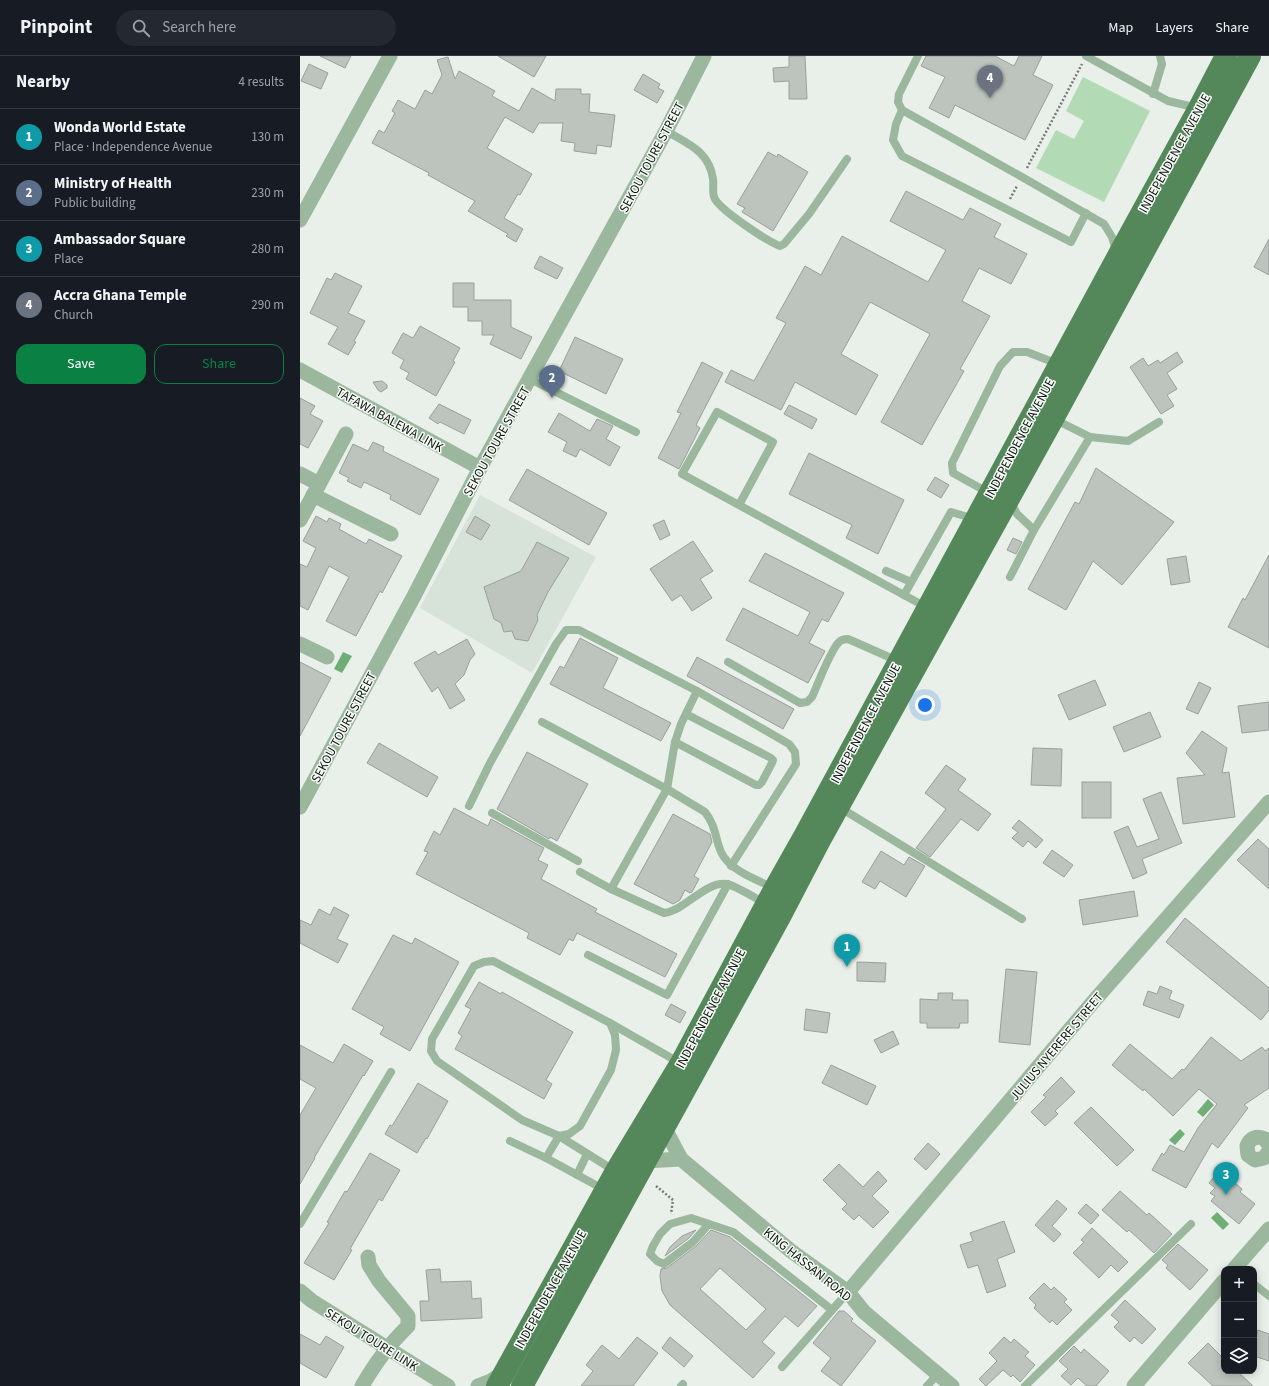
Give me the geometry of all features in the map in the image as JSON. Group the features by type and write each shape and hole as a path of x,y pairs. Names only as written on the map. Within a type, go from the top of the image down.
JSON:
{"main road":[{"name":"INDEPENDENCE AVENUE","path":"522,1386 839,807 998,498 1059,364 1226,56"},
{"name":"INDEPENDENCE AVENUE","path":"501,1379 605,1190 681,1063 770,896 976,519 998,498 1053,419 1250,56"}],"street":[{"path":"300,220 390,56"},
{"name":"SEKOU TOURE STREET","path":"300,806 406,610 480,468 666,131 704,56"},
{"name":"TAFAWA BALEWA LINK","path":"300,370 480,468"},
{"path":"300,520 346,434"},
{"path":"300,474 316,489 391,534"},
{"path":"300,644 327,657"},
{"name":"JULIUS NYERERE STREET","path":"848,1292 1093,1002 1269,802"},
{"name":"KING HASSAN ROAD","path":"664,1127 681,1159 791,1251 848,1292 864,1312 952,1386"},
{"path":"645,1161 681,1159"},
{"path":"1238,1266 1269,1229"},
{"path":"362,1386 387,1347 408,1326 408,1316 378,1281 369,1265 368,1257"},
{"path":"1134,1386 1221,1284"},
{"name":"SEKOU TOURE LINK","path":"300,1291 312,1301 451,1385"},
{"path":"478,1386 501,1379"}],"lane":[{"path":"918,56 899,94 898,102 902,110 1104,224 1112,237 1118,256"},
{"path":"1086,56 1168,101 1199,108"},
{"path":"1153,94 1162,64 1160,56"},
{"path":"902,110 896,124 893,140 902,156 1071,242 1086,213"},
{"path":"666,131 697,149 708,161 713,179 714,197 721,206 748,226 780,246 784,244 809,214 847,159"},
{"path":"1034,530 1017,514 1014,508 953,473 952,463 1000,366 1013,352 1027,352 1059,364"},
{"path":"530,379 636,432"},
{"path":"739,505 773,442 717,412 682,474 927,608"},
{"path":"1053,419 1090,437 1128,441 1159,422"},
{"path":"1010,577 1034,530 1090,437"},
{"path":"904,595 951,512 976,519"},
{"path":"886,570 911,582"},
{"path":"469,806 490,763 556,644 566,630 579,630 697,691 789,744 795,752 796,764 732,866"},
{"path":"728,662 800,703 807,702 812,697 833,652 843,639 848,639 898,661"},
{"path":"611,889 667,789 676,742 686,714 697,691"},
{"path":"676,742 756,785 762,782 772,763 771,758 686,714"},
{"path":"542,722 667,789 705,812 716,834 721,853 732,866 770,896"},
{"path":"839,807 1022,919"},
{"path":"492,813 578,861"},
{"path":"580,872 611,889 664,913 672,912 707,889 718,884 728,884 770,896"},
{"path":"588,955 667,995 728,884"},
{"path":"616,1171 558,1136 522,1120 437,1060 431,1051 432,1039 474,966 484,962 493,961 610,1023 681,1063"},
{"path":"558,1136 569,1134 580,1126 611,1070 616,1050 615,1035 610,1023"},
{"path":"300,1224 391,1072"},
{"path":"546,1158 558,1136"},
{"path":"510,1141 546,1158 605,1190"},
{"path":"577,1174 587,1154"},
{"path":"709,1224 693,1242 664,1264 657,1261 650,1254 660,1234 670,1224 691,1218 709,1224 733,1232 832,1310"},
{"path":"1025,1386 1191,1224"},
{"path":"1257,1286 1269,1296"},
{"path":"782,1367 848,1292"},
{"path":"928,1386 938,1374"}],"path":[{"path":"1005,209 1086,56"}],"shaded area":[{"path":"1083,77 1150,111 1104,202 1036,168 1056,130 1074,139 1084,121 1066,111"},
{"path":"480,495 596,557 532,673 420,608"},
{"path":"343,652 352,656 342,673 334,669"},
{"path":"1208,1099 1214,1105 1203,1117 1197,1112"},
{"path":"1180,1129 1185,1134 1175,1145 1169,1140"},
{"path":"1217,1212 1229,1224 1223,1230 1211,1218"}],"building":[{"path":"320,56 351,56 345,68"},
{"path":"498,56 546,56 534,77"},
{"path":"789,56 805,56 807,99 789,99 789,81 774,82 773,68 789,67"},
{"path":"926,56 995,56 1014,66 1019,56 1042,56 1033,75 1053,85 1025,140 955,105 949,118 929,108 945,77 921,66"},
{"path":"448,57 455,79 459,71 495,91 492,96 519,111 532,88 555,101 556,89 581,89 581,94 590,94 589,112 615,115 611,147 597,145 596,154 574,151 575,143 561,141 563,123 539,123 533,133 505,117 487,148 532,174 504,218 523,229 516,242 506,236 508,234 468,211 475,201 428,175 429,173 372,143 379,130 384,133 395,113 392,111 398,100 415,109 425,90 432,94 442,75 437,60"},
{"path":"309,64 328,73 321,89 301,81"},
{"path":"643,74 660,84 658,88 664,91 657,103 634,90"},
{"path":"768,152 777,157 778,154 808,172 773,231 742,212 745,208 737,204"},
{"path":"906,191 963,220 970,208 1001,224 994,237 1027,254 1011,284 979,268 962,301 990,316 960,369 964,371 922,445 881,422 930,334 870,302 841,354 878,375 856,415 795,382 781,410 725,382 731,370 754,381 786,323 776,318 805,266 821,275 842,236 928,282 946,250 890,221"},
{"path":"1269,239 1269,275 1254,267"},
{"path":"540,256 563,268 557,279 534,268"},
{"path":"335,273 362,286 348,313 365,321 354,341 356,342 348,355 328,344 338,327 310,313 327,278 331,280"},
{"path":"453,283 474,283 474,300 511,300 511,327 532,337 521,359 490,344 494,335 482,335 482,321 468,321 468,307 453,307"},
{"path":"420,326 460,348 453,361 455,362 436,396 406,379 409,373 400,368 404,360 392,353 403,333 413,338"},
{"path":"575,337 623,359 606,394 559,371"},
{"path":"1177,352 1183,362 1167,373 1177,389 1167,395 1174,406 1161,414 1130,367 1143,358 1148,366 1158,360 1160,363"},
{"path":"702,362 723,373 696,425 700,428 679,469 658,458 681,413 677,412"},
{"path":"382,381 387,385 387,388 381,392 373,382"},
{"path":"300,398 315,406 310,414 323,421 308,448 300,444"},
{"path":"439,404 471,420 464,434 440,422 438,424 429,418"},
{"path":"789,405 817,419 812,429 784,414"},
{"path":"559,413 590,431 597,419 613,426 606,439 620,447 610,466 580,449 576,457 563,451 567,442 548,432"},
{"path":"373,442 384,447 383,451 439,479 420,515 390,499 391,495 364,482 361,488 347,481 349,478 339,473 353,444 368,451"},
{"path":"809,453 904,500 878,554 846,538 852,525 789,494"},
{"path":"1096,468 1174,522 1122,585 1093,561 1066,610 1028,589 1075,502 1079,504"},
{"path":"527,469 607,513 589,545 509,500"},
{"path":"935,477 949,485 941,498 927,490"},
{"path":"316,516 327,522 329,518 341,524 339,529 366,544 369,539 402,556 382,593 380,591 356,636 326,621 349,577 329,566 308,610 300,606 300,564 307,567 316,548 303,541"},
{"path":"475,516 490,525 481,540 466,532"},
{"path":"664,520 670,535 660,540 653,525"},
{"path":"1013,538 1022,542 1016,554 1007,550"},
{"path":"693,541 713,571 700,579 712,598 692,611 681,595 672,601 650,569"},
{"path":"537,542 569,558 548,592 537,615 538,620 528,641 515,639 512,631 504,632 501,623 494,619 484,587 521,571"},
{"path":"765,553 844,593 828,622 822,619 809,643 825,651 808,683 726,640 743,608 798,636 810,612 749,581"},
{"path":"1269,555 1269,648 1228,627 1243,598 1245,600"},
{"path":"1186,556 1190,582 1171,585 1167,559"},
{"path":"580,638 618,658 603,688 671,723 661,741 550,684 560,666 564,668"},
{"path":"467,639 475,654 470,660 464,675 455,684 465,700 450,709 438,687 432,692 414,663 435,651 438,655"},
{"path":"697,657 794,709 783,729 687,676"},
{"path":"300,662 331,678 300,736"},
{"path":"1095,680 1106,705 1069,720 1058,695"},
{"path":"1199,682 1211,688 1198,714 1186,709"},
{"path":"1269,702 1269,730 1242,733 1238,706"},
{"path":"1150,712 1161,737 1124,752 1113,727"},
{"path":"1202,731 1227,748 1222,773 1229,772 1235,817 1183,824 1177,778 1205,775 1186,753"},
{"path":"379,743 438,777 427,797 367,763"},
{"path":"1033,748 1062,749 1061,786 1031,785"},
{"path":"527,752 588,784 557,841 550,837 549,839 497,809"},
{"path":"946,765 966,779 958,790 991,814 978,831 961,819 930,857 916,848 946,809 925,793"},
{"path":"1082,782 1111,782 1111,818 1082,818"},
{"path":"1161,792 1182,843 1142,859 1147,873 1133,879 1114,832 1128,826 1137,847 1159,839 1143,799"},
{"path":"454,808 488,826 491,819 544,848 538,860 548,865 541,879 597,909 595,912 677,954 665,977 577,933 573,941 569,939 560,955 527,938 529,933 416,874 428,852 424,851 434,831 440,835"},
{"path":"673,814 710,834 712,842 694,876 699,879 692,892 690,893 685,890 680,900 673,904 634,884"},
{"path":"1019,820 1043,840 1036,848 1028,841 1023,847 1012,838 1018,832 1012,828"},
{"path":"1258,839 1269,849 1269,889 1237,860"},
{"path":"1052,850 1073,865 1064,877 1043,863"},
{"path":"881,851 904,865 909,857 925,866 906,897 880,881 875,889 862,882"},
{"path":"1134,891 1138,916 1083,925 1079,900"},
{"path":"334,907 349,915 337,939 348,944 338,963 300,943 300,920 311,925 319,909 330,915"},
{"path":"1185,918 1269,988 1269,1010 1261,1020 1166,942"},
{"path":"393,935 412,944 415,938 459,962 410,1051 380,1034 384,1027 352,1009"},
{"path":"857,962 886,963 885,982 857,981"},
{"path":"1006,969 1037,972 1030,1045 999,1042"},
{"path":"479,982 501,994 502,992 573,1032 546,1080 552,1084 544,1099 455,1049 462,1036 458,1033 471,1009 465,1006"},
{"path":"1160,986 1172,991 1169,999 1184,1005 1179,1018 1143,1005 1148,991 1157,994"},
{"path":"938,993 953,993 952,1000 968,1000 968,1023 960,1023 959,1028 927,1028 927,1023 920,1023 920,999 938,1000"},
{"path":"671,1004 686,1012 680,1023 665,1015"},
{"path":"806,1009 830,1013 827,1033 804,1030"},
{"path":"893,1031 899,1044 881,1053 874,1040"},
{"path":"1211,1037 1241,1061 1262,1047 1265,1051 1269,1048 1269,1088 1244,1105 1248,1108 1218,1148 1212,1143 1186,1188 1152,1170 1162,1153 1164,1155 1170,1145 1184,1152 1198,1128 1217,1104 1199,1089 1173,1116 1144,1089 1143,1091 1112,1065 1130,1044 1172,1079 1182,1069 1184,1070"},
{"path":"344,1044 373,1061 364,1076 363,1075 300,1184 300,1115 316,1088 300,1079 300,1045 333,1063"},
{"path":"831,1065 876,1086 867,1105 822,1083"},
{"path":"1061,1077 1075,1092 1055,1111 1058,1114 1045,1126 1031,1112 1046,1097 1043,1095"},
{"path":"418,1083 448,1101 427,1139 426,1138 417,1153 385,1134 390,1125 392,1126"},
{"path":"1091,1107 1134,1150 1117,1166 1074,1123"},
{"path":"928,1143 940,1154 926,1170 914,1159"},
{"path":"370,1153 400,1170 382,1201 379,1199 334,1280 304,1263 329,1223 327,1222 345,1191 347,1192"},
{"path":"839,1164 863,1187 878,1171 887,1181 872,1196 889,1212 873,1228 859,1215 854,1220 842,1209 847,1204 823,1180"},
{"path":"1223,1166 1238,1178 1235,1183 1242,1189 1240,1192 1255,1204 1239,1224 1211,1201 1215,1196 1210,1193 1215,1188 1209,1183"},
{"path":"1120,1191 1147,1215 1149,1213 1172,1234 1154,1253 1129,1230 1127,1232 1102,1210"},
{"path":"1057,1200 1067,1209 1052,1226 1061,1234 1054,1242 1035,1225"},
{"path":"1086,1204 1099,1215 1091,1224 1078,1213"},
{"path":"1004,1221 1015,1252 997,1259 1006,1286 987,1293 978,1265 968,1268 960,1245 973,1241 970,1233"},
{"path":"1092,1228 1128,1262 1118,1272 1111,1265 1099,1278 1073,1253 1084,1242 1081,1240"},
{"path":"696,1230 689,1238 665,1256 670,1247 682,1236"},
{"path":"711,1230 730,1237 817,1306 798,1327 785,1316 762,1342 775,1353 753,1378 670,1305 662,1291 660,1276 661,1269 667,1268 696,1246","holes":["720,1268 766,1309 746,1330 700,1289"]},
{"path":"1178,1244 1208,1270 1190,1290 1166,1268 1168,1265 1162,1260"},
{"path":"440,1269 441,1282 471,1281 472,1299 481,1298 482,1318 421,1321 420,1301 429,1301 426,1270"},
{"path":"1044,1283 1051,1290 1054,1287 1067,1299 1064,1302 1072,1310 1057,1325 1052,1320 1050,1323 1034,1308 1036,1305 1029,1298"},
{"path":"1125,1300 1156,1329 1142,1344 1134,1337 1130,1342 1114,1327 1119,1322 1111,1315"},
{"path":"839,1311 844,1311 853,1319 851,1321 876,1341 841,1386 821,1371 831,1358 813,1343"},
{"path":"1258,1330 1269,1334 1269,1361 1257,1357"},
{"path":"300,1334 320,1345 326,1336 344,1347 326,1378 300,1363"},
{"path":"637,1337 658,1353 633,1386 581,1386 593,1371 586,1365 602,1345 619,1359"},
{"path":"670,1337 693,1356 684,1367 662,1348"},
{"path":"1004,1337 1011,1343 1014,1339 1029,1352 1025,1356 1035,1365 1020,1382 1013,1375 1011,1377 1003,1370 986,1386 979,1379 997,1361 989,1353"},
{"path":"1208,1343 1221,1356 1221,1374 1240,1374 1253,1386 1213,1386 1188,1363"},
{"path":"1074,1346 1081,1353 1084,1349 1109,1371 1096,1386 1087,1386 1078,1378 1071,1385 1061,1376 1068,1369 1059,1361"}],"place":[{"name":"Accra Ghana Temple","path":"990,98"},
{"name":"Ministry of Health","path":"552,398"},
{"name":"Wonda World Estate","path":"847,967"},
{"name":"Ambassador Square","path":"1226,1195"}]}
